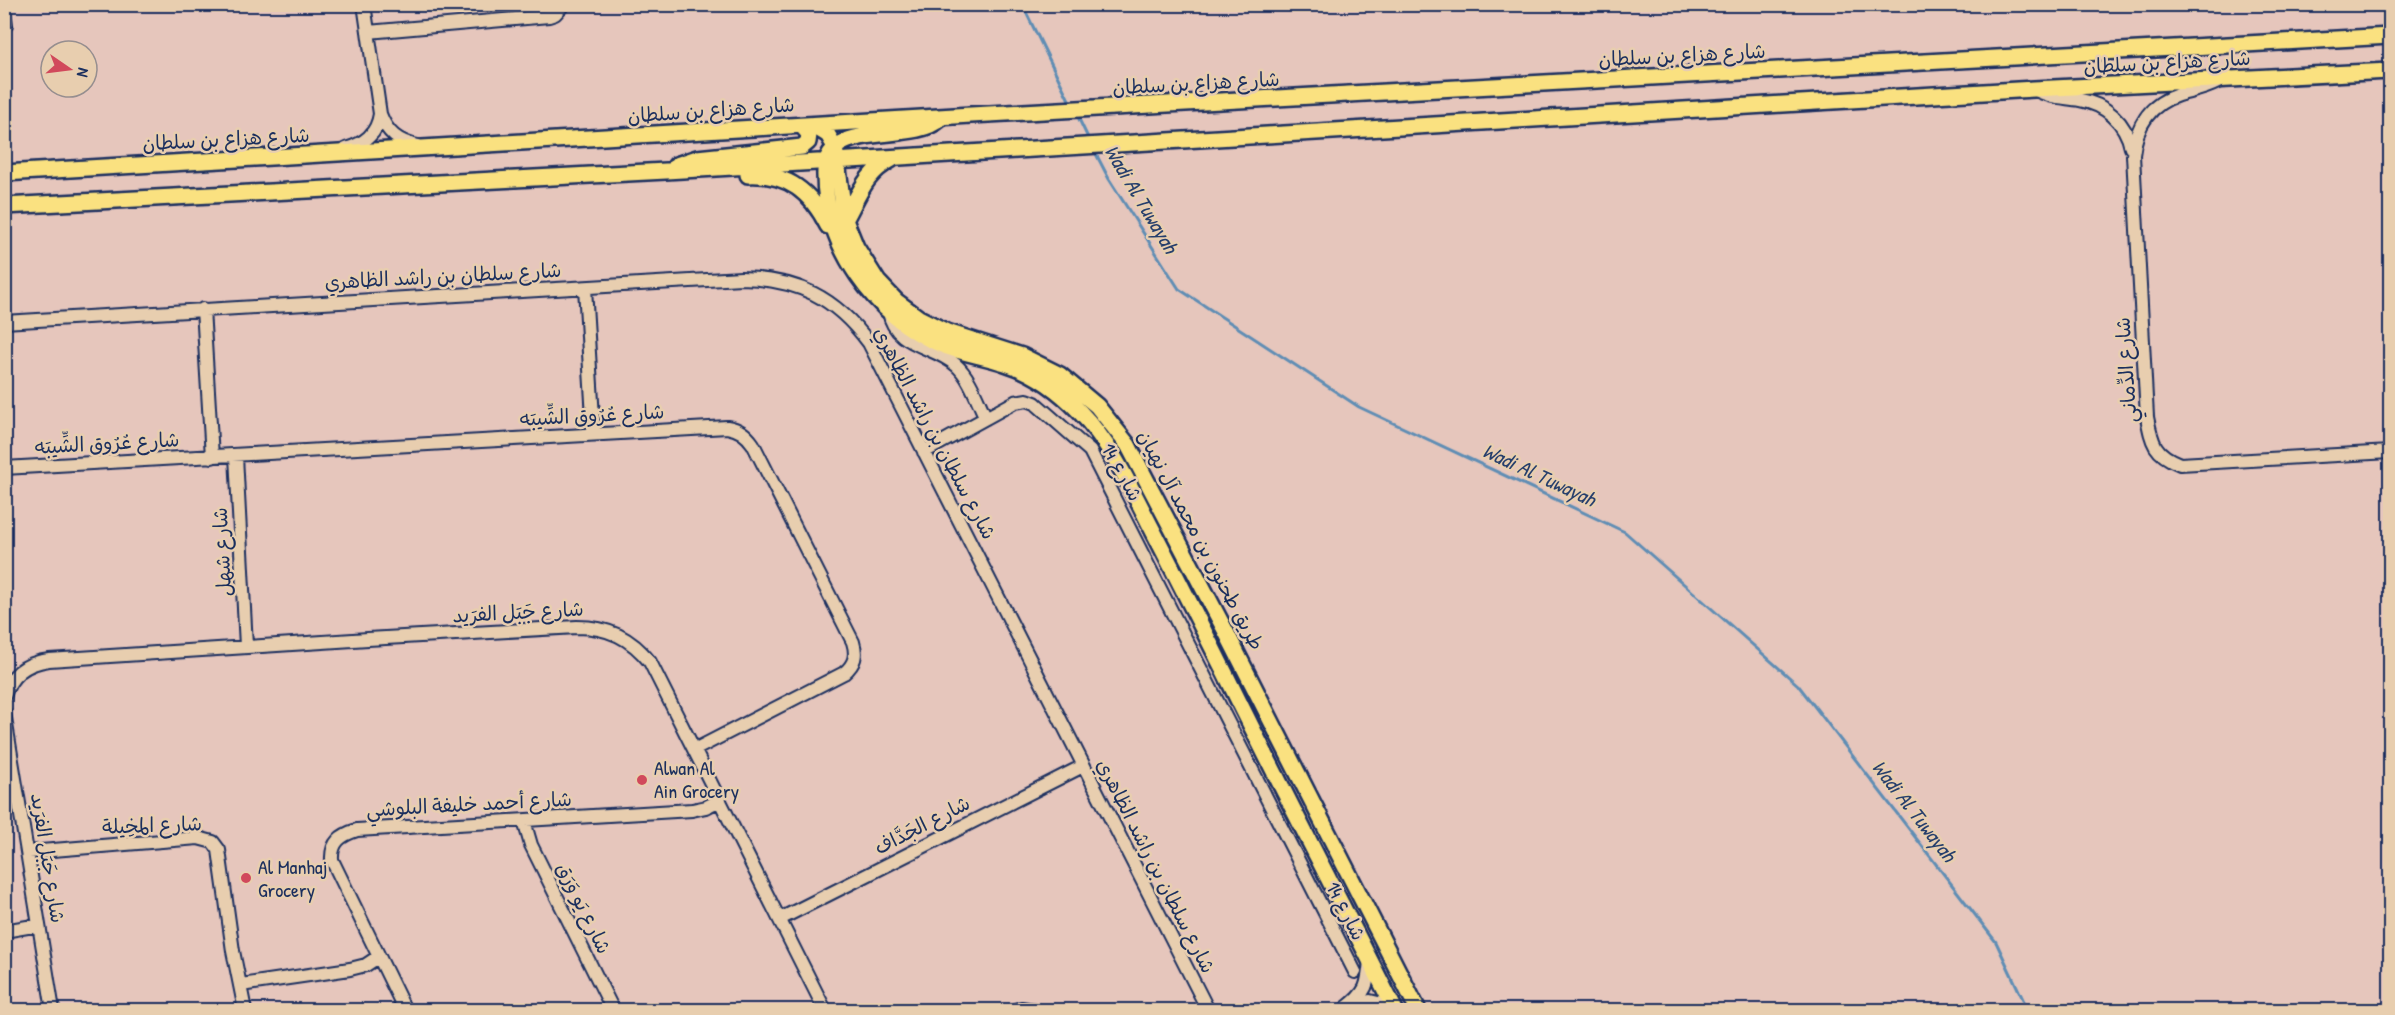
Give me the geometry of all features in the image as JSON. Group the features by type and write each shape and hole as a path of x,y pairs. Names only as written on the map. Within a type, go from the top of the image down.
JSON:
{"main road":[{"name":"شارع هزاع بن سلطان","path":"4,173 970,115 2391,36"},
{"name":"شارع هزاع بن سلطان","path":"4,206 666,171 832,157 895,157 2034,89 2391,71"},
{"path":"832,157 854,138 919,130 936,123 943,117"},
{"path":"666,171 686,160 697,158 802,147 809,138 807,126 828,135 832,157"},
{"name":"طريق طحنون بن محمد آل نهيان","path":"832,157 845,220 856,247 870,271 887,292 906,310 947,332 1010,351 1041,364 1072,384 1097,406 1119,432 1137,459 1226,630 1418,1011"},
{"name":"طريق طحنون بن محمد آل نهيان","path":"832,157 826,194 830,210 840,243 855,272 871,294 889,312 926,338 953,349 1016,367 1040,379 1062,395 1106,443 1159,541 1395,1009"},
{"path":"845,220 873,171 895,157"},
{"path":"666,171 687,177 762,175 793,184 813,201 839,251 855,272"},
{"path":"1159,541 1168,539 1174,544 1205,602 1226,630"}],"street":[{"path":"364,4 380,114 388,130 401,141 439,148"},
{"path":"368,32 549,16 560,10 564,4"},
{"path":"4,11 6,25"},
{"name":"شارع الدِّماني","path":"2219,81 2204,89 2176,95 2162,102 2149,111 2134,139 2147,417 2151,439 2158,451 2168,459 2180,464 2391,452"},
{"name":"شارع الدِّماني","path":"2034,89 2050,97 2091,102 2104,108 2124,128 2133,155"},
{"path":"334,153 367,140 376,129 380,114"},
{"name":"شارع سلطان بن راشد الظاهري","path":"4,322 761,278 817,294 845,315 869,343 1208,1011"},
{"path":"585,288 594,434"},
{"path":"203,309 212,457"},
{"path":"889,312 893,326 901,335 916,345 951,361 960,369 986,418"},
{"name":"شارع 14","path":"924,452 1019,401 1031,401 1038,405 1090,451 1355,972"},
{"name":"شارع عُرُوق الشِّيبَه","path":"4,468 727,427 742,432 753,444 853,642 855,659 844,673 696,749"},
{"name":"شارع شهل","path":"236,456 246,646"},
{"name":"شارع جَبَل الفرَيد","path":"4,697 12,678 19,671 37,662 246,646 578,627 606,630 631,642 650,662 696,749 825,1011"},
{"path":"1195,654 1209,641"},
{"path":"1204,675 1215,673 1226,676"},
{"name":"شارع جَبَل الفرَيد","path":"4,712 29,852 53,1011"},
{"name":"شارع الجَدَّاف","path":"780,919 1083,766"},
{"name":"شارع أحمد خليفة البلوشي","path":"405,1011 332,860 336,841 344,834 357,830 697,810 720,800"},
{"name":"شارع يَو وَرَق","path":"524,821 531,845 613,1011"},
{"name":"شارع المخِيلة","path":"29,852 198,838 213,842 220,855 233,951 245,1011"},
{"path":"4,931 39,926"},
{"path":"241,985 350,969 366,965 378,957"},
{"path":"1344,1009 1359,999 1366,988 1370,960"},
{"path":"1344,1009 1370,1001 1395,1009"},
{"path":"1015,1011 1030,1008 1035,1011"}],"waterway":[{"name":"Wadi Al Tuwayah","path":"1022,4 1071,104"},
{"name":"Wadi Al Tuwayah","path":"1077,115 1090,142"},
{"name":"Wadi Al Tuwayah","path":"1094,150 1109,179 1179,289 1359,407 1625,532 1798,685 1996,942 2028,1010"}],"place":[{"name":"Alwan Al Ain Grocery","path":"642,780"},
{"name":"Al Manhaj Grocery","path":"246,878"}]}
